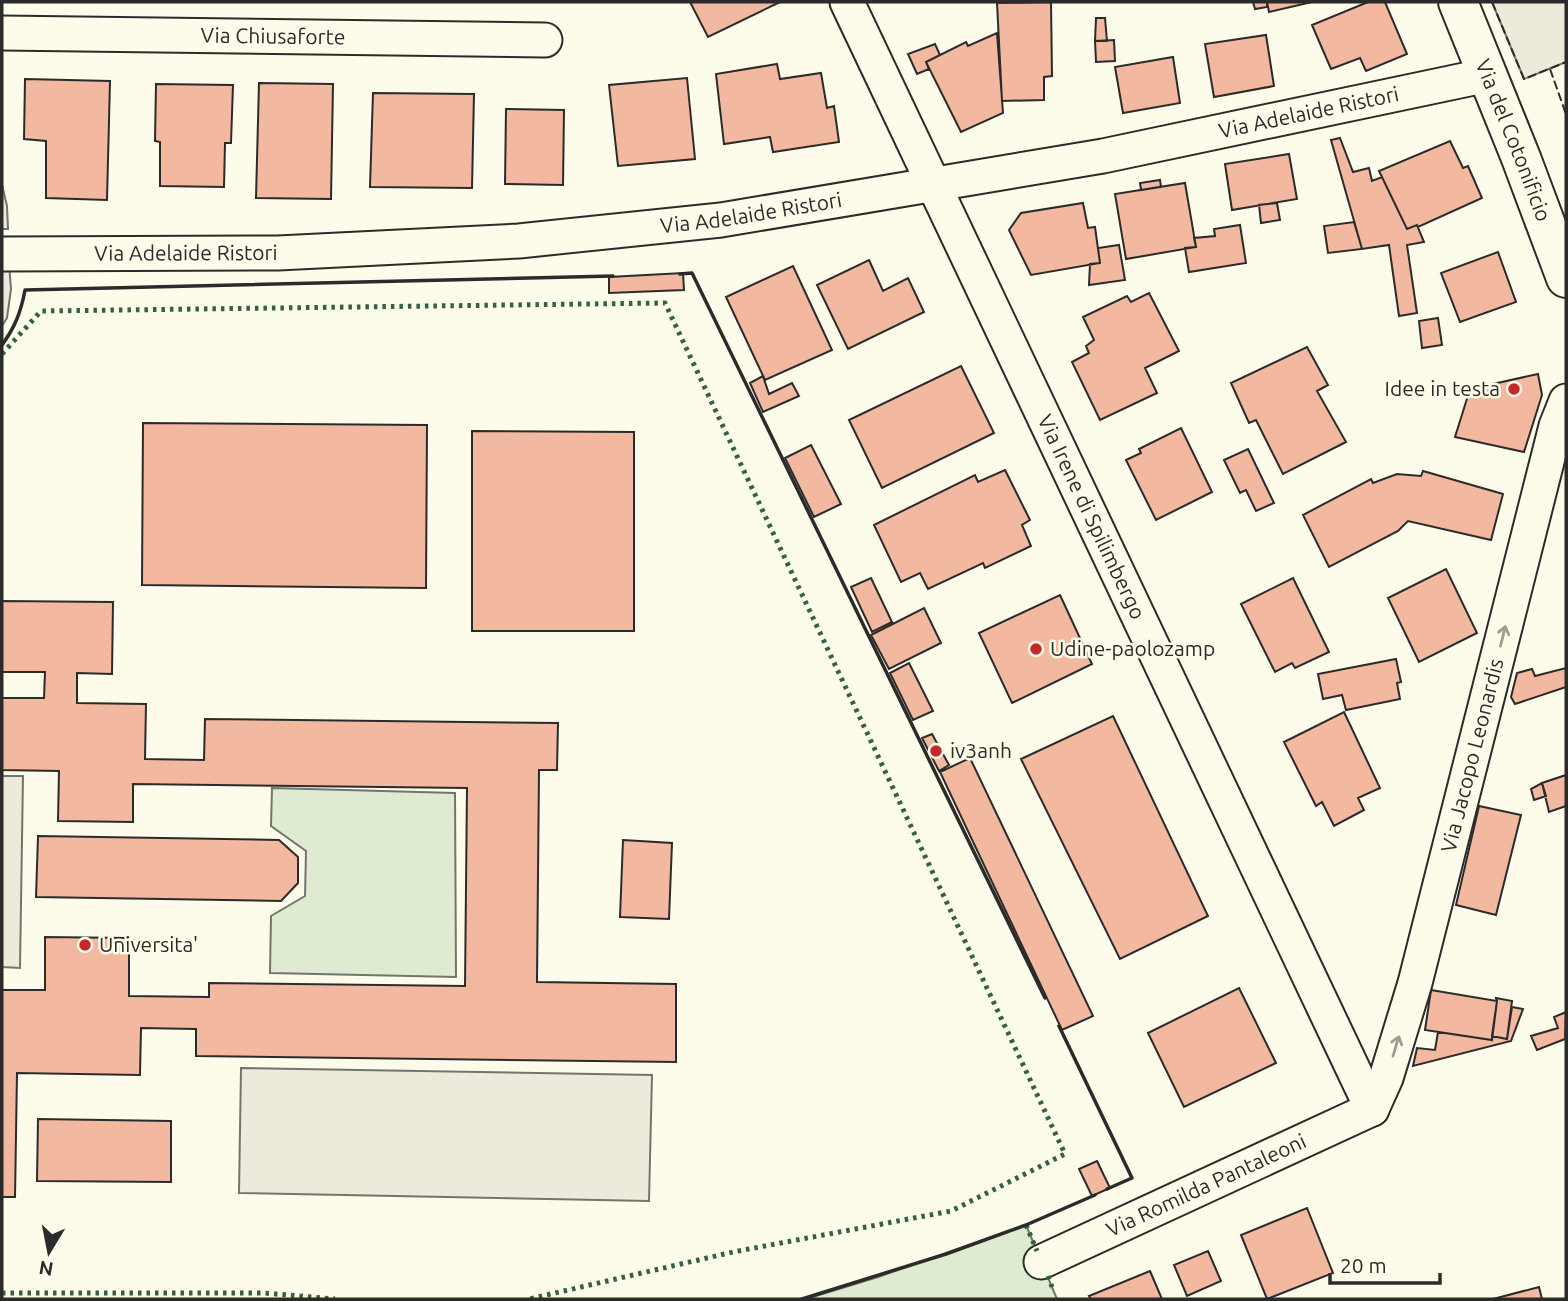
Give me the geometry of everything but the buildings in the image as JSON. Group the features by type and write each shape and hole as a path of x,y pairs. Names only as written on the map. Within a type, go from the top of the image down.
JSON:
{"main road":[{"name":"Via del Cotonificio","path":"1458,2 1566,278"}],"street":[{"name":"Via Irene di Spilimbergo","path":"847,2 1372,1109"},
{"name":"Via Chiusaforte","path":"2,33 545,40"},
{"name":"Via Adelaide Ristori","path":"2,254 278,253 519,242 721,220 1103,156 1488,75"},
{"name":"Via Jacopo Leonardis","path":"1372,1109 1386,1078 1415,982 1556,426 1566,401"},
{"name":"Via Romilda Pantaleoni","path":"1041,1262 1372,1109"}],"green space":[{"path":"272,788 455,793 456,977 270,973 271,916 305,896 306,851 271,826"},
{"path":"1026,1225 1057,1299 806,1299 878,1277"}],"shaded area":[{"path":"1492,2 1566,2 1566,62 1524,79"},
{"path":"2,185 7,206 8,229 2,229"},
{"path":"2,264 9,264 11,289 7,318 2,326"},
{"path":"2,776 23,776 20,968 2,967"},
{"path":"241,1068 652,1075 649,1201 239,1193"}],"hedge":[{"path":"2,354 41,311 665,303 1065,1154 951,1211 733,1252 529,1299"},
{"path":"1026,1225 1037,1251"},
{"path":"1048,1276 1052,1287"},
{"path":"2,1293 264,1293 335,1299"}],"fence":[{"path":"1492,2 1524,79 1566,62"},
{"path":"1550,69 1566,114"}],"wall":[{"path":"680,274 692,273 1045,998"},
{"path":"2,345 17,319 25,290 613,276"},
{"path":"1059,1026 1132,1178 1107,1189"},
{"path":"802,1299 946,1254 1026,1225 1095,1195"}],"place":[{"name":"Idee in testa","path":"1514,389"},
{"name":"Udine-paolozamp","path":"1036,649"},
{"name":"iv3anh","path":"936,751"},
{"name":"Universita'","path":"85,945"}]}
